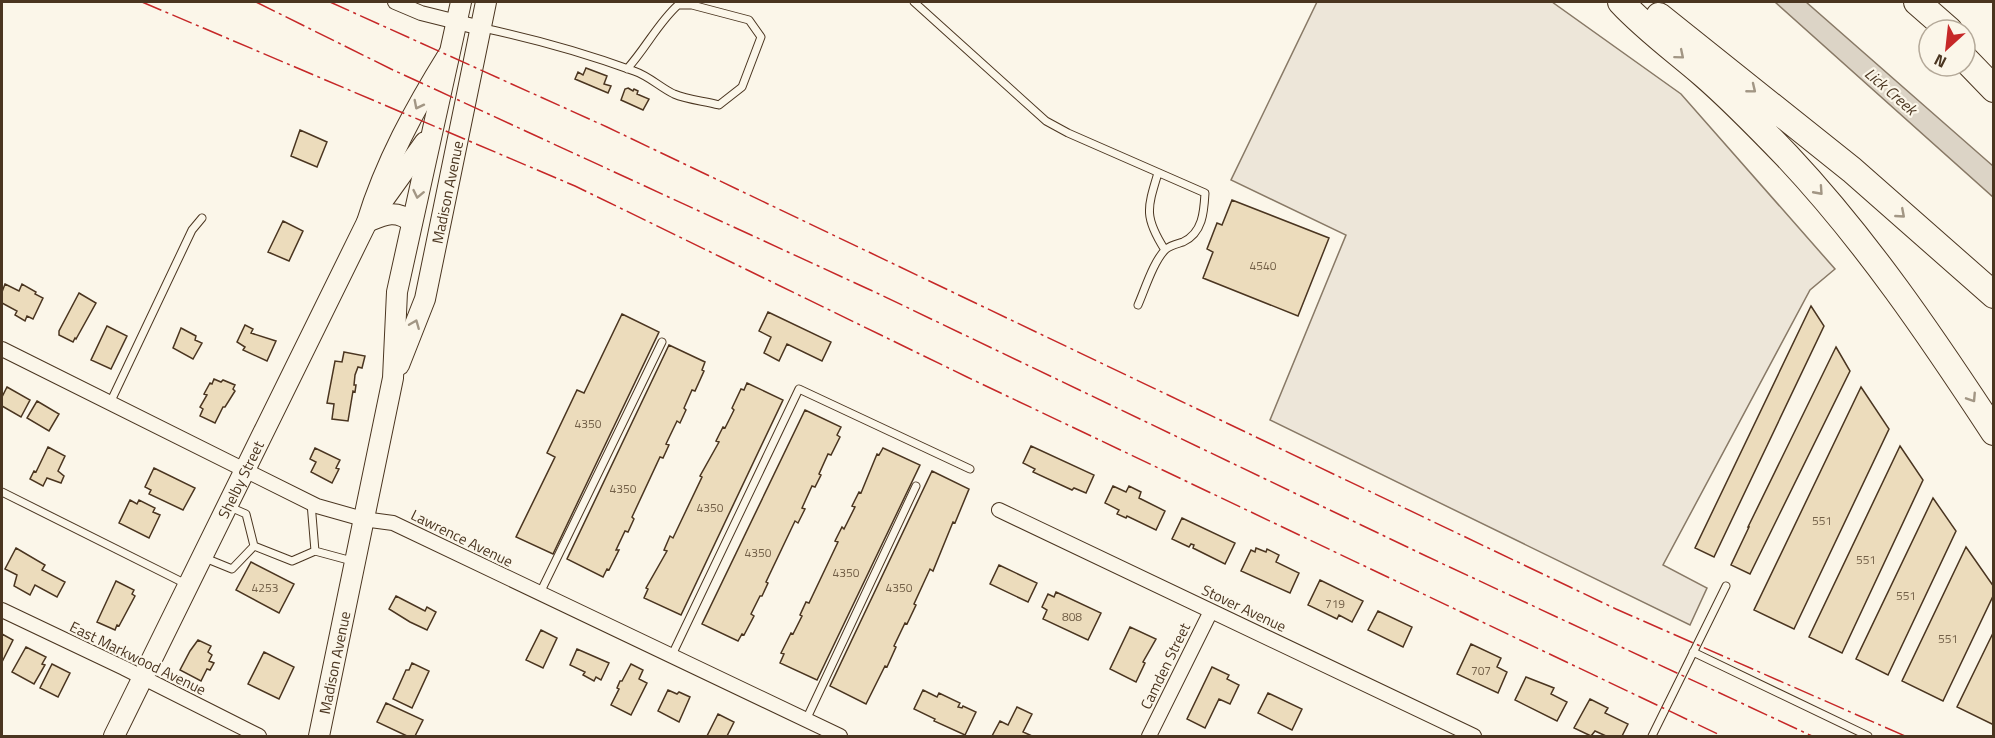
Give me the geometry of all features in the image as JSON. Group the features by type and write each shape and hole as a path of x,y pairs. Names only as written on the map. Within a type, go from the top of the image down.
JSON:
{"highway":[{"path":"1621,2 1747,115 1826,199 1880,266 1994,432"},
{"path":"1639,2 1669,23 1809,135 1994,295"},
{"path":"1911,2 1926,18"},
{"path":"1917,2 1935,18"},
{"path":"1977,54 1994,68"},
{"path":"1977,71 1994,89"}],"main road":[{"name":"Madison Avenue","path":"319,736 393,378 396,292 461,2"},
{"name":"Madison Avenue","path":"393,378 425,299 486,2"},
{"name":"Shelby Street","path":"114,736 367,222 378,185 420,99 448,55"},
{"name":"Shelby Street","path":"367,222 460,94 472,71"},
{"path":"367,222 387,213 394,213 412,222"}],"street":[{"path":"395,2 421,13 481,27"},
{"name":"Lawrence Avenue","path":"2,349 311,503 363,519 393,523 840,736"},
{"name":"Stover Avenue","path":"999,510 1474,736"},
{"name":"East Markwood Avenue","path":"2,610 258,736"},
{"name":"Camden Street","path":"1149,736 1211,611"}],"lane":[{"path":"914,2 1046,121 1068,133 1205,193 1204,209 1197,232 1185,241 1165,250 1157,262 1138,305"},
{"path":"481,27 588,54 627,69 638,72 676,95 719,105 742,87 760,37 749,20 692,5 678,5 666,16 642,52 627,69"},
{"path":"1158,173 1148,212 1150,224 1165,250"},
{"path":"110,403 192,230 202,218"},
{"path":"540,594 662,342"},
{"path":"671,657 799,389 970,470"},
{"path":"806,720 916,486"},
{"path":"2,492 188,586"},
{"path":"311,503 315,551"},
{"path":"228,506 246,514 254,546"},
{"path":"254,546 292,561 315,551 355,561"},
{"path":"202,557 232,569 254,546"},
{"path":"1652,736 1726,586"},
{"path":"1693,652 1868,736"}],"shaded area":[{"path":"1317,2 1552,2 1681,94 1835,269 1810,290 1663,565 1707,588 1690,625 1270,420 1346,235 1231,180"}],"water":[{"name":"Lick Creek","path":"1775,2 1806,2 1993,166 1993,197"}],"building":[{"path":"586,68 607,76 604,84 611,86 608,93 575,79 578,72 583,75"},
{"path":"625,89 638,91 637,94 649,99 643,110 621,100"},
{"path":"300,130 327,142 317,167 291,156"},
{"path":"1232,200 1329,238 1298,316 1203,278 1213,252 1207,249 1217,223 1222,225"},
{"path":"283,221 303,231 289,261 268,252"},
{"path":"5,284 19,291 22,284 43,298 33,319 27,316 25,321 15,315 17,311 2,303"},
{"path":"79,293 96,303 73,342 59,335 59,331"},
{"path":"1811,306 1824,326 1714,557 1695,548"},
{"path":"768,312 831,342 822,361 787,344 779,361 764,353 771,337 759,331"},
{"path":"622,314 659,332 553,554 516,537 555,457 547,453 577,390 584,393"},
{"path":"245,325 253,329 251,333 276,341 267,361 243,350 245,347 237,342"},
{"path":"107,326 127,336 111,369 91,360"},
{"path":"181,328 196,336 195,340 202,343 193,359 173,348"},
{"path":"669,345 705,362 702,370 704,371 695,391 692,390 680,423 677,421 666,444 669,445 663,458 660,457 632,517 634,519 628,532 625,531 616,550 619,550 603,577 567,559"},
{"path":"1836,347 1850,371 1750,574 1731,565"},
{"path":"344,352 365,356 362,368 358,367 355,375 355,392 353,391 348,421 332,419 334,404 327,403 335,361 342,362"},
{"path":"214,379 235,385 233,389 235,391 215,423 200,416 203,409 200,407 207,395 204,394"},
{"path":"747,383 783,400 681,615 644,598 648,589 646,588 667,551 664,550 670,536 673,538 702,477 700,476 719,442 716,441 734,410 732,408 741,389 744,390"},
{"path":"7,387 30,400 21,417 2,406 2,397"},
{"path":"1861,387 1889,429 1794,629 1754,610"},
{"path":"37,401 59,414 49,431 27,418"},
{"path":"805,410 841,427 837,435 840,437 831,455 828,454 815,487 812,486 798,523 795,521 766,582 768,583 762,596 751,614 754,616 744,635 742,634 738,641 702,624"},
{"path":"1031,446 1094,475 1086,493 1074,488 1072,490 1033,472 1035,469 1023,463"},
{"path":"1900,446 1923,480 1842,653 1809,637"},
{"path":"48,447 65,456 58,471 64,476 61,483 47,478 43,486 30,479"},
{"path":"315,448 340,460 336,468 339,469 332,483 311,472 316,462 310,459"},
{"path":"883,448 920,465 817,680 780,663 784,654 781,653 802,616 800,615 806,602 809,603 838,542 835,541 855,507 852,506 859,492 861,493 877,454 879,455"},
{"path":"154,468 195,488 183,510 149,494 151,490 145,487"},
{"path":"932,471 969,489 933,571 930,569 914,604 916,605 894,646 896,647 887,667 885,666 866,704 830,686"},
{"path":"1113,486 1126,492 1129,486 1141,492 1139,498 1165,511 1156,530 1127,516 1126,518 1117,514 1119,510 1105,503"},
{"path":"1933,498 1956,531 1888,675 1856,659"},
{"path":"130,500 137,504 139,500 155,508 153,512 160,515 149,538 119,523"},
{"path":"1182,518 1235,543 1225,564 1193,548 1194,545 1191,544 1189,547 1172,539"},
{"path":"1966,547 1994,587 1994,594 1943,701 1902,681"},
{"path":"16,548 45,565 42,570 65,582 57,597 35,585 30,595 14,586 17,575 5,569"},
{"path":"1256,548 1266,552 1267,549 1279,555 1276,562 1299,573 1290,593 1241,571 1251,550 1255,552"},
{"path":"251,562 294,584 279,613 236,590"},
{"path":"999,565 1037,583 1028,602 990,584"},
{"path":"1320,580 1363,601 1352,622 1339,615 1337,619 1308,605"},
{"path":"116,581 134,590 132,594 135,596 115,630 97,622"},
{"path":"1056,592 1101,613 1088,640 1043,619 1047,610 1042,607 1048,594 1054,597"},
{"path":"396,596 425,611 427,607 436,612 427,630 389,609"},
{"path":"1378,611 1412,627 1403,647 1368,630"},
{"path":"1130,627 1156,639 1143,662 1145,663 1136,682 1110,669"},
{"path":"541,630 557,638 543,668 526,660"},
{"path":"1994,631 1994,725 1957,707"},
{"path":"2,634 13,640 2,662"},
{"path":"198,640 211,646 208,652 212,655 209,661 214,663 210,670 207,669 201,681 180,670"},
{"path":"1471,644 1501,658 1497,667 1507,672 1498,693 1457,674"},
{"path":"26,647 46,657 42,664 45,665 34,684 12,672"},
{"path":"577,649 609,663 601,680 596,677 594,681 583,675 585,672 570,665"},
{"path":"264,652 294,667 279,699 248,684"},
{"path":"412,663 429,671 412,708 393,699 406,670 409,670"},
{"path":"52,664 70,673 58,697 40,688"},
{"path":"631,664 643,670 639,679 647,683 631,715 611,705 619,689 617,688 620,681"},
{"path":"1212,667 1229,675 1227,679 1239,685 1230,704 1219,699 1205,728 1187,719"},
{"path":"1526,677 1554,688 1551,694 1567,702 1557,721 1515,700"},
{"path":"668,690 690,697 679,722 658,711"},
{"path":"923,690 937,697 939,693 960,703 958,707 963,706 976,712 965,735 914,709"},
{"path":"1268,693 1302,709 1292,730 1258,713"},
{"path":"1590,699 1608,708 1605,713 1628,724 1622,736 1606,736 1595,731 1591,736 1574,728"},
{"path":"386,703 423,720 415,736 407,736 377,722"},
{"path":"1017,707 1032,714 1023,732 1032,736 992,736 1000,721 1008,725"},
{"path":"718,714 734,722 727,736 707,736"}],"power":[{"path":"142,2 575,186 967,377 1722,736"},
{"path":"256,2 391,69 879,294 1426,556 1812,736"},
{"path":"330,2 607,127 1616,609 1905,736"}]}
